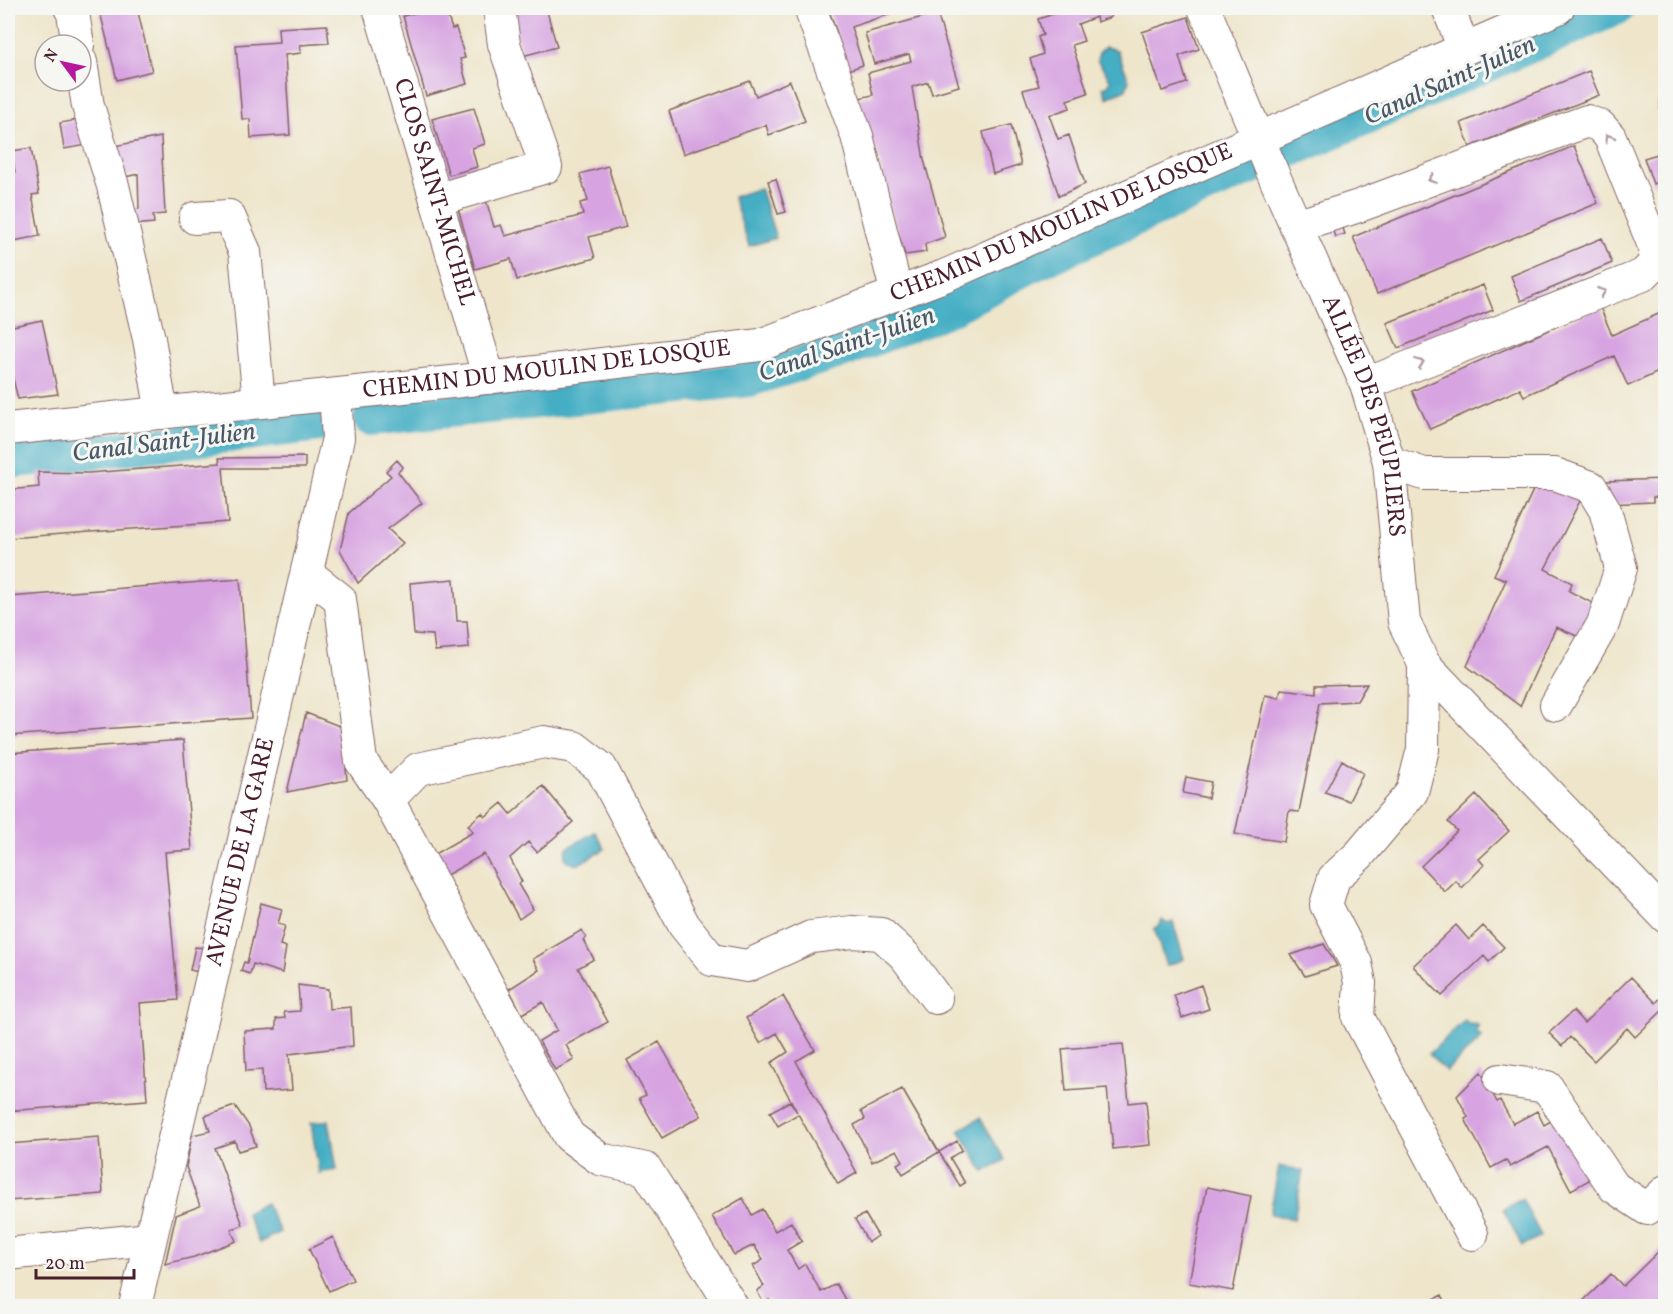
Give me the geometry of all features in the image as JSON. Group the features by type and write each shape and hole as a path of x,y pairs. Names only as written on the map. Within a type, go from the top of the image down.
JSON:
{"street":[{"path":"70,8 74,13 76,33"},
{"name":"CLOS SAINT-MICHEL","path":"379,8 489,378"},
{"path":"436,200 546,167 504,44 499,8"},
{"path":"810,8 857,136 897,294"},
{"name":"ALLÉE DES PEUPLIERS","path":"1204,8 1366,384 1389,462 1404,622 1424,664 1665,916"},
{"path":"1448,8 1464,49"},
{"name":"CHEMIN DU MOULIN DE LOSQUE","path":"8,429 489,378 760,345 1265,154 1464,49 1558,8"},
{"path":"86,93 113,186 149,339 162,413"},
{"path":"1296,226 1359,206 1587,121 1600,126 1610,137 1656,251 1653,265 1643,275 1366,384"},
{"path":"195,218 229,216 245,252 258,402"},
{"name":"AVENUE DE LA GARE","path":"135,1306 338,438 334,395"},
{"path":"1389,462 1424,474 1555,474 1591,487 1605,510 1621,568 1603,624 1556,705"},
{"path":"307,573 340,599 361,762 388,800 569,1136 600,1159 645,1169 729,1305"},
{"name":"ALLÉE DES PEUPLIERS","path":"1424,664 1423,749 1412,792 1359,855 1334,878 1326,905 1356,963 1360,983 1358,1017 1472,1234"},
{"path":"388,800 418,770 544,742 574,747 601,768 684,925 712,960 747,966 811,937 852,932 881,934 905,956 936,998"},
{"path":"1500,1080 1547,1087 1614,1187 1647,1209 1665,1191"},
{"path":"8,1254 150,1239"}],"water":[{"path":"1105,47 1117,50 1129,80 1126,89 1107,98 1103,88 1109,85 1110,79 1097,60 1099,53"},
{"path":"760,188 776,238 749,246 733,197"},
{"path":"595,832 605,849 577,865 568,862 565,857 567,848"},
{"path":"1162,920 1168,924 1173,922 1184,959 1166,966 1154,928 1159,927"},
{"path":"1465,1020 1469,1024 1478,1025 1477,1033 1482,1038 1446,1071 1429,1054"},
{"path":"980,1118 1005,1160 984,1172 959,1130"},
{"path":"329,1120 337,1170 319,1173 311,1123"},
{"path":"1279,1166 1303,1171 1294,1219 1270,1214"},
{"path":"1522,1199 1541,1236 1522,1246 1503,1209"},
{"path":"266,1203 280,1232 259,1243 246,1213"}],"building":[{"path":"99,8 137,8 152,71 117,80"},
{"path":"434,8 445,8 452,29 456,28 465,58 460,59 467,84 426,96 403,16"},
{"path":"509,8 546,8 557,47 522,56"},
{"path":"828,8 887,8 890,14 851,27 863,65 845,71 834,40 837,33"},
{"path":"1072,8 1108,8 1111,17 1097,22 1096,17 1078,24 1084,41 1072,45 1088,93 1067,100 1070,108 1049,115 1058,139 1069,135 1085,184 1059,196 1023,90 1039,86 1030,59 1043,54 1038,37 1043,35 1038,19"},
{"path":"937,13 959,86 932,94 928,82 912,87 924,160 945,237 925,244 926,252 905,255 888,200 877,149 872,151 859,98 873,95 868,73 911,61 909,54 874,64 865,33"},
{"path":"1188,17 1199,49 1179,56 1187,83 1162,91 1142,32"},
{"path":"327,25 329,43 300,45 301,53 285,55 290,135 251,138 250,119 242,119 236,45 279,42 278,28"},
{"path":"1589,71 1599,95 1470,147 1461,123"},
{"path":"1661,73 1665,73 1665,112 1660,112"},
{"path":"750,81 756,96 790,81 805,121 769,135 766,125 683,154 669,111"},
{"path":"474,108 485,144 472,148 477,167 449,175 432,119"},
{"path":"83,119 88,145 64,149 60,123"},
{"path":"1011,125 1021,165 993,174 983,132"},
{"path":"161,137 165,214 153,215 154,223 133,225 130,211 139,209 138,174 121,178 114,146"},
{"path":"1574,146 1598,203 1377,294 1353,237"},
{"path":"31,148 39,194 32,195 40,236 8,242 8,174 15,172 12,151"},
{"path":"1661,153 1665,167 1665,179 1653,184 1644,158"},
{"path":"608,166 626,227 589,237 595,258 517,280 511,259 475,269 458,208 486,200 494,227 501,225 505,236 583,215 580,203 588,201 580,174"},
{"path":"776,179 786,212 778,214 768,181"},
{"path":"1339,217 1345,234 1335,237 1329,220"},
{"path":"1602,238 1612,263 1521,301 1511,276"},
{"path":"1483,285 1493,310 1398,348 1387,323"},
{"path":"10,306 13,326 42,320 58,394 18,399 8,359"},
{"path":"1600,307 1612,335 1665,311 1665,369 1628,386 1614,356 1524,396 1520,389 1430,429 1412,391"},
{"path":"305,457 305,468 223,468 228,522 8,538 8,490 39,487 38,472 88,473 220,463 219,458"},
{"path":"397,460 403,467 398,472 422,503 388,529 403,543 358,583 340,550 349,513 391,476 386,471"},
{"path":"1665,479 1665,497 1653,497 1653,502 1607,504 1606,481"},
{"path":"1549,483 1582,497 1545,569 1572,583 1569,591 1598,606 1586,640 1556,627 1520,706 1467,666 1506,580 1494,575 1535,486"},
{"path":"240,579 251,718 8,736 8,597"},
{"path":"454,579 457,621 467,621 469,648 435,651 433,635 414,634 410,583"},
{"path":"1367,684 1357,701 1320,703 1299,812 1289,811 1284,842 1235,834 1265,695 1279,698 1281,689 1316,693 1316,685"},
{"path":"306,713 342,727 347,780 287,792"},
{"path":"183,740 192,850 165,852 178,1000 140,1003 147,1100 8,1111 8,753"},
{"path":"1342,760 1363,773 1349,801 1325,792"},
{"path":"1186,777 1211,782 1208,798 1183,793"},
{"path":"543,786 573,822 537,852 528,842 510,858 522,882 518,884 533,909 519,919 484,854 443,877 431,856 473,832 468,825 482,813 485,817 502,803 511,814"},
{"path":"1476,795 1509,831 1479,859 1484,865 1462,888 1456,881 1445,892 1421,866 1457,831 1448,822"},
{"path":"261,903 282,909 278,924 285,926 280,945 286,947 282,973 253,964 250,974 241,971 244,962 247,963"},
{"path":"1456,925 1469,940 1483,926 1504,947 1489,962 1484,956 1442,996 1413,966"},
{"path":"582,930 586,938 583,940 594,959 578,968 608,1022 566,1045 574,1060 555,1070 539,1041 557,1030 543,1002 522,1014 509,989 539,970 533,959"},
{"path":"1324,944 1337,966 1305,976 1291,955"},
{"path":"195,947 205,948 199,972 190,970"},
{"path":"1631,977 1656,1003 1665,993 1665,1013 1663,1010 1635,1037 1627,1028 1594,1061 1570,1037 1562,1046 1549,1033 1573,1011 1584,1023"},
{"path":"298,985 328,989 329,1009 351,1007 353,1046 289,1054 292,1090 263,1092 262,1070 246,1071 244,1031 276,1029 276,1019 285,1018 284,1012 300,1011"},
{"path":"1201,985 1209,1009 1182,1018 1174,995"},
{"path":"783,996 815,1050 796,1061 857,1173 838,1184 798,1114 778,1126 770,1112 790,1101 797,1112 771,1063 788,1052 777,1033 760,1043 746,1018"},
{"path":"659,1042 701,1116 662,1138 639,1098 646,1095 627,1060"},
{"path":"1123,1044 1129,1103 1146,1101 1150,1145 1113,1149 1107,1088 1066,1091 1062,1049"},
{"path":"1481,1072 1497,1102 1500,1100 1513,1124 1537,1111 1544,1125 1558,1117 1591,1179 1571,1190 1548,1147 1510,1167 1506,1160 1491,1168 1465,1119 1468,1117 1457,1096"},
{"path":"902,1089 939,1152 903,1174 897,1164 903,1161 897,1150 872,1162 854,1125 865,1119 861,1111"},
{"path":"235,1106 249,1126 256,1146 238,1151 235,1141 215,1148 243,1225 231,1230 236,1241 194,1257 165,1264 176,1215 200,1206 186,1167 192,1135 210,1131 205,1116"},
{"path":"99,1137 103,1194 8,1201 8,1144"},
{"path":"957,1141 962,1150 950,1158 965,1183 960,1186 939,1152"},
{"path":"1207,1187 1251,1196 1233,1291 1189,1283"},
{"path":"743,1198 752,1215 762,1209 775,1231 791,1222 802,1241 787,1250 798,1269 805,1264 821,1292 836,1284 849,1306 773,1306 769,1300 764,1304 757,1291 764,1286 753,1266 763,1260 754,1245 734,1255 712,1216"},
{"path":"865,1214 878,1236 868,1242 855,1219"},
{"path":"333,1237 353,1280 329,1291 309,1249"},
{"path":"1661,1249 1665,1254 1665,1306 1579,1305 1611,1274 1623,1286"},
{"path":"1442,1295 1447,1306 1420,1306"}],"waterway":[{"name":"Canal Saint-Julien","path":"1283,154 1618,8"},
{"name":"Canal Saint-Julien","path":"370,419 749,380 849,349 950,309 1041,261 1257,165"},
{"name":"Canal Saint-Julien","path":"8,462 320,425"}]}
